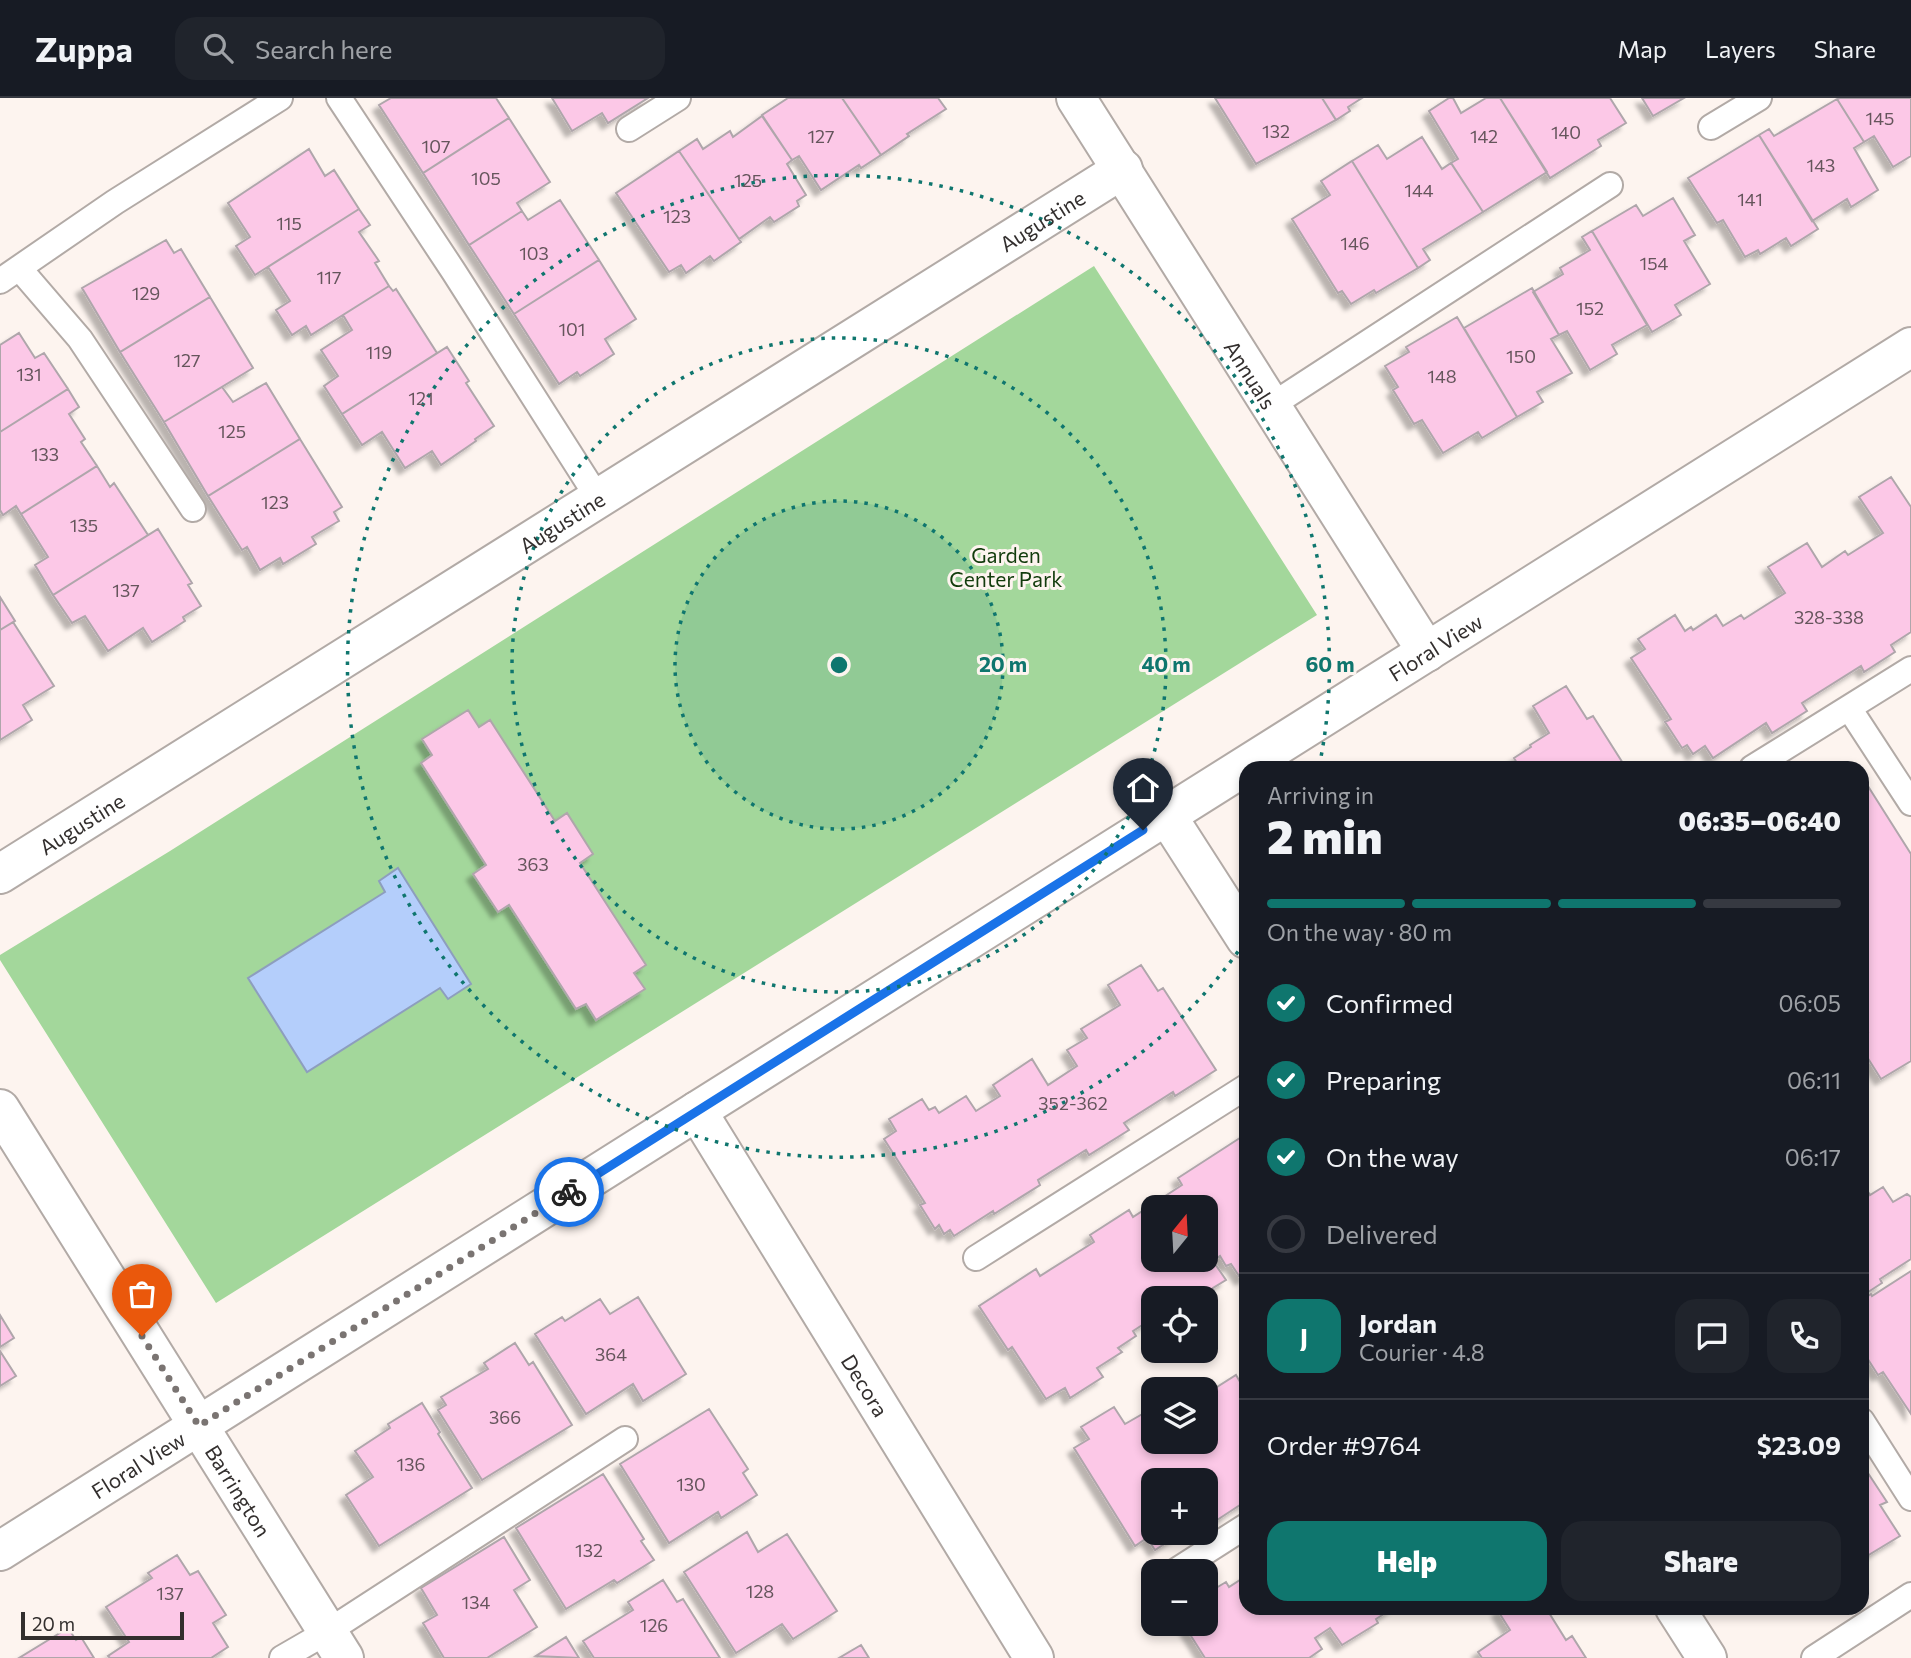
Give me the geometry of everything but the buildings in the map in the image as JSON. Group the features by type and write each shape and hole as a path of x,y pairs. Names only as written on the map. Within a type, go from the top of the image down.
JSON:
{"street":[{"name":"Annuals","path":"1081,100 1427,652"},
{"name":"Augustine","path":"1,872 1123,169"},
{"name":"Floral View","path":"1254,761 1911,347"},
{"name":"Floral View","path":"0,1551 1239,771"},
{"path":"1167,816 1239,928"},
{"name":"Barrington","path":"0,1109 336,1645"},
{"name":"Decora","path":"697,1111 1034,1658"},
{"path":"1679,1615 1707,1658"}],"lane":[{"path":"193,509 80,339 10,275 116,202 280,98"},
{"path":"339,98 598,498"},
{"path":"629,129 678,98"},
{"path":"1711,127 1759,98"},
{"path":"1272,405 1610,185"},
{"path":"1763,761 1911,669"},
{"path":"1849,708 1911,803"},
{"path":"976,1258 1239,1091"},
{"path":"1869,1432 1911,1498"},
{"path":"282,1658 336,1645 625,1439"},
{"path":"1194,1559 1239,1530"},
{"path":"1814,1658 1911,1595"}],"green space":[{"name":"Garden Center Park","path":"1094,266 1317,615 216,1303 0,960 0,955 170,851"}],"water":[{"path":"398,868 471,984 448,999 440,988 307,1072 248,978 385,892 379,881"}],"way so far":[{"path":"142,1336 199,1426 569,1192"}],"route":[{"path":"569,1192 1143,830"}]}
